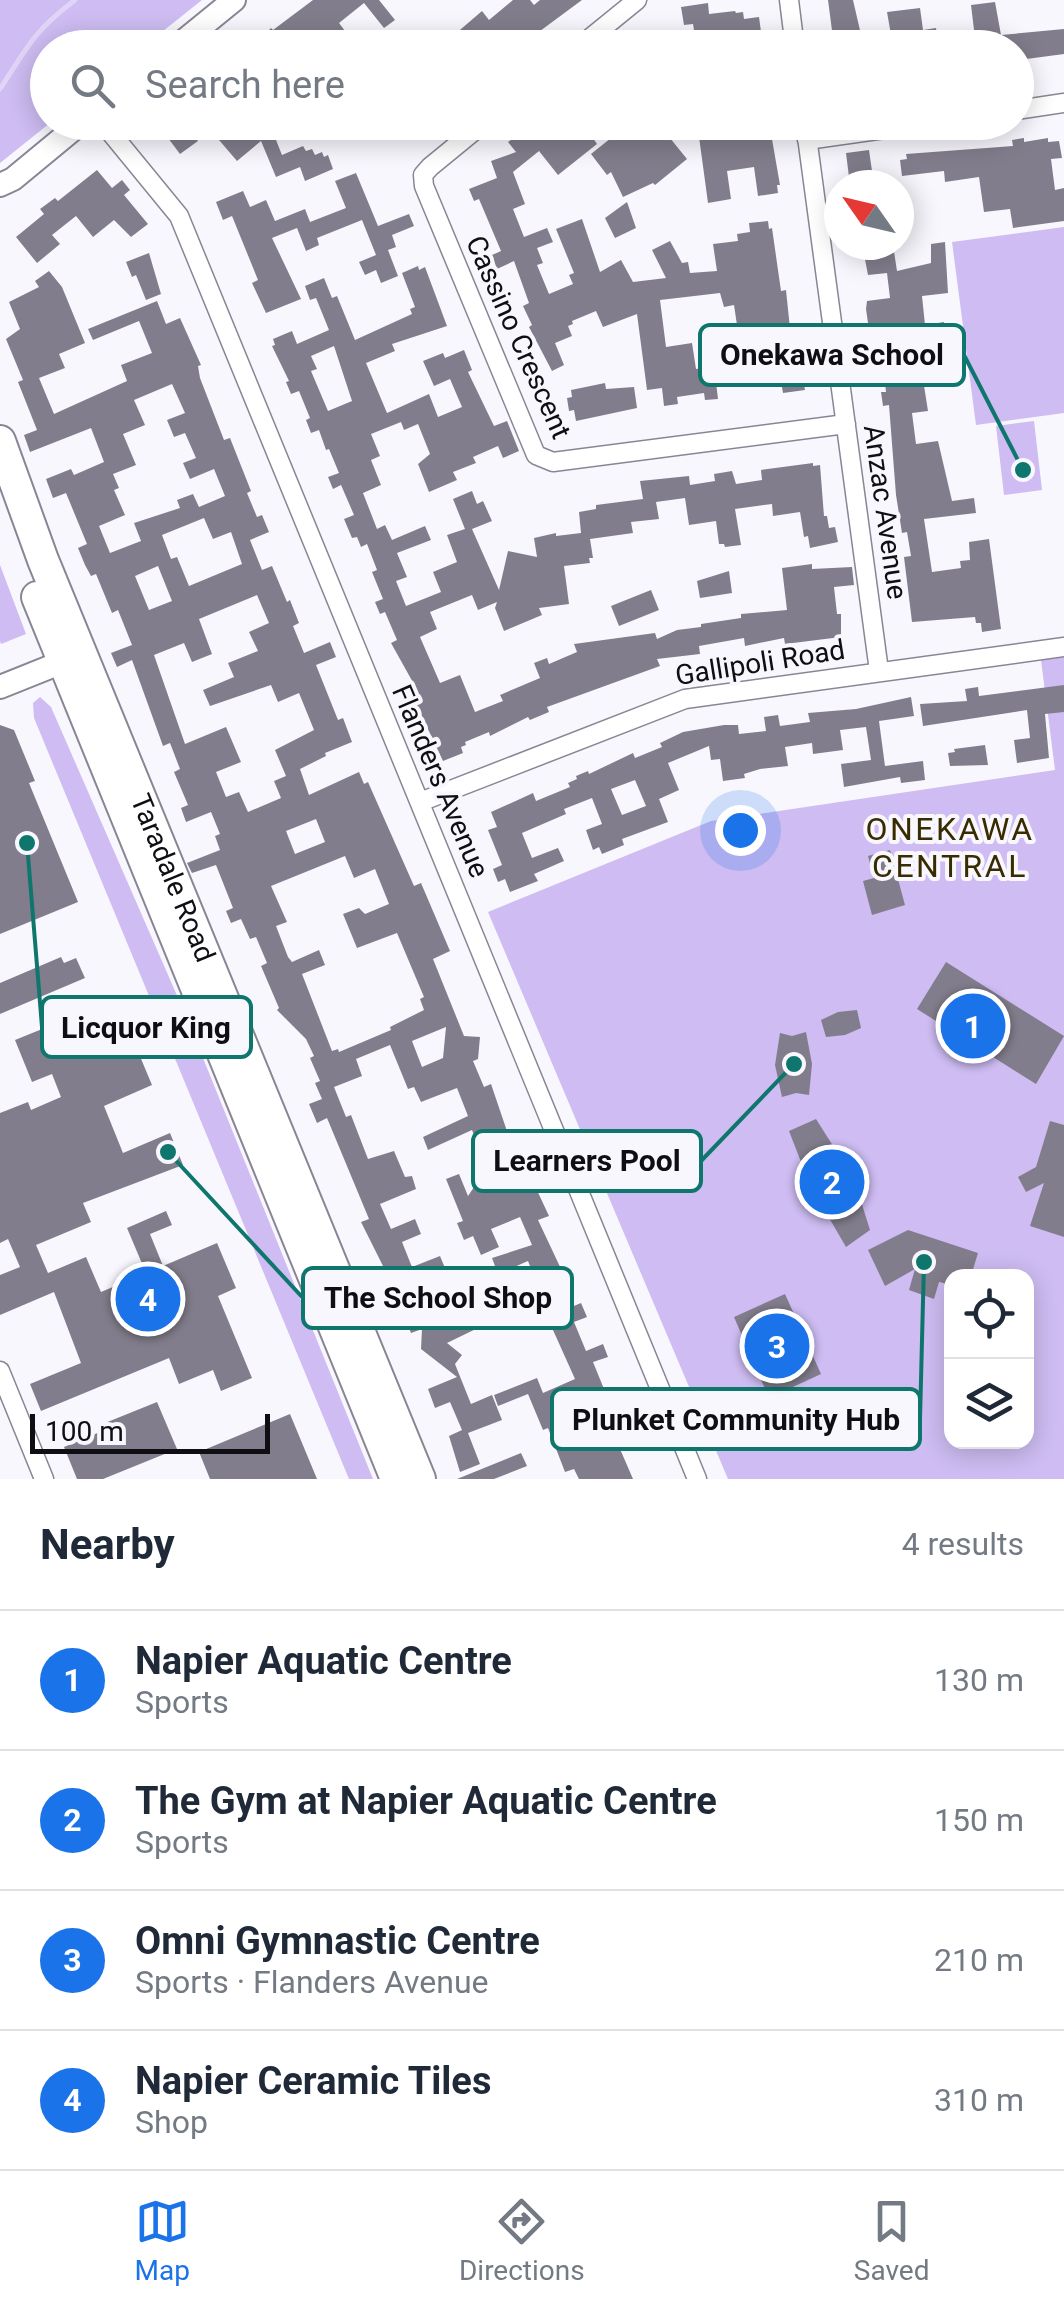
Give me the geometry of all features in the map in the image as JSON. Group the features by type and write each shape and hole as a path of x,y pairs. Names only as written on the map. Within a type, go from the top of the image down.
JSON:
{"highway":[{"name":"Taradale Road","path":"0,442 73,657 396,1479"},
{"name":"Taradale Road","path":"0,505 73,657 420,1479"}],"street":[{"path":"197,30 234,0"},
{"path":"600,30 637,0"},
{"path":"789,0 793,30"},
{"path":"1034,107 1064,103"},
{"path":"4,187 60,140"},
{"name":"Flanders Avenue","path":"117,140 179,216 697,1479"},
{"name":"Cassino Crescent","path":"461,140 417,174 532,447 544,460 846,424"},
{"name":"Anzac Avenue","path":"807,140 879,672"},
{"name":"Gallipoli Road","path":"420,802 672,702 1064,646"},
{"path":"0,688 73,657"},
{"path":"0,1372 44,1479"}],"shaded area":[{"path":"0,0 202,0 164,30 30,30 30,139 0,163"},
{"path":"1064,227 1064,413 976,425 952,242"},
{"path":"1034,421 1042,490 1004,495 996,426"},
{"path":"0,565 26,634 1,644 0,641"},
{"path":"1064,657 1064,1479 728,1479 488,912 711,821 1055,770 1041,660"},
{"path":"40,697 51,707 186,1016 373,1479 349,1479 34,718 33,703"}],"building":[{"path":"313,0 379,0 395,20 384,28 364,3 339,23 344,30 273,30"},
{"path":"513,0 530,0 534,5 540,0 582,0 541,30 460,30 482,11 489,20"},
{"path":"828,0 853,0 860,30 832,30"},
{"path":"995,2 1000,30 974,30 971,5"},
{"path":"708,3 709,14 743,12 744,19 759,17 761,30 694,30 693,24 684,25 681,7"},
{"path":"920,8 923,30 890,30 887,12"},
{"path":"1064,29 1064,54 1034,58 1034,32"},
{"path":"170,140 197,140 198,141 180,154"},
{"path":"219,140 276,140 282,155 303,146 315,155 328,155 333,169 305,181 300,167 276,177 261,141 237,161"},
{"path":"594,140 597,144 558,175 539,151 513,172 525,204 513,209 524,237 547,228 553,242 537,248 543,263 537,265 549,294 573,284 569,275 574,273 556,229 582,219 600,272 621,260 633,282 666,278 652,250 670,241 682,263 688,262 690,273 717,271 713,244 738,241 737,234 750,232 749,223 768,221 781,291 786,290 791,338 796,338 799,360 806,359 809,378 803,379 805,390 783,393 773,357 760,359 755,329 738,332 734,305 724,307 720,293 660,300 666,347 692,343 696,369 714,366 718,399 705,400 704,393 677,397 678,404 664,406 662,388 647,390 637,314 603,327 596,311 572,321 568,326 572,336 555,343 564,365 552,371 529,327 532,325 523,306 529,303 514,261 497,269 492,255 501,251 479,199 474,201 469,189 497,178 491,161 516,152 508,142"},
{"path":"608,140 672,140 687,159 655,185 623,197 611,172 607,175 591,154"},
{"path":"699,140 772,140 778,193 758,196 754,167 727,171 731,199 708,203"},
{"path":"1012,140 1059,141 1062,158 1051,159 1055,190 1064,188 1064,221 1013,228 1010,209 984,212 979,177 945,182 944,171 914,175 914,170 901,170 900,160 907,159 906,154 1013,146"},
{"path":"869,150 872,170 848,170 846,153"},
{"path":"97,170 112,188 122,180 130,190 124,195 148,224 131,237 114,220 93,237 76,216 52,235 60,244 37,263 16,237 44,214 40,209 55,198 58,201"},
{"path":"356,173 378,226 409,214 414,226 392,235 396,247 388,250 398,276 381,283 376,270 365,275 359,262 376,255 362,220 317,238 319,245 306,251 297,228 272,238 301,299 266,313 252,283 258,280 232,216 223,220 216,202 243,191 250,207 266,200 275,221 305,209 310,222 346,208 335,181"},
{"path":"627,202 636,228 615,238 605,218"},
{"path":"945,242 948,293 922,296 925,325 944,322 947,342 912,347 915,374 922,373 928,411 912,413 916,444 938,441 952,501 974,498 976,513 924,519 932,572 961,568 960,561 970,560 969,542 989,539 1001,629 982,632 975,617 912,622 904,557 911,556 907,532 902,533 896,495 889,405 883,406 881,392 886,392 882,356 891,355 887,327 869,330 866,309 867,301 890,298 887,273 868,275 865,260 895,260 897,271 931,263 931,244"},
{"path":"149,253 161,294 146,300 126,262"},
{"path":"425,267 447,326 392,344 395,351 366,363 387,413 429,394 438,417 462,407 450,379 434,386 423,361 464,350 472,370 468,372 494,426 507,421 519,451 503,458 498,446 473,457 476,463 453,472 457,480 429,492 418,464 430,454 418,424 404,430 401,422 371,434 380,456 371,460 381,485 363,493 377,529 385,525 392,540 425,526 431,540 397,553 407,577 396,581 406,606 441,592 433,572 457,562 447,535 465,529 453,499 472,491 477,504 483,501 492,521 472,529 499,590 508,551 537,557 534,538 581,533 579,512 596,509 596,505 643,499 640,481 689,476 690,485 715,481 714,474 732,471 736,484 762,480 761,470 820,465 824,516 829,528 835,527 838,542 810,548 800,512 773,516 772,504 735,509 741,545 725,547 719,544 716,521 689,525 685,498 656,502 659,519 631,522 633,533 590,539 590,563 564,566 569,604 539,608 542,615 504,631 495,608 497,602 478,610 472,595 430,612 437,629 420,637 440,683 460,675 475,712 503,701 500,695 540,678 534,663 547,658 549,664 577,652 574,644 655,633 657,639 701,624 741,618 741,614 787,610 782,568 812,564 812,569 852,567 854,585 834,587 837,614 841,614 841,637 785,644 784,638 745,646 744,638 699,646 700,654 657,659 660,666 547,707 549,712 530,720 528,717 490,736 489,732 465,742 461,747 463,753 443,761 418,708 409,712 401,696 415,686 391,643 397,640 385,612 380,614 375,602 383,599 372,572 377,570 367,544 361,547 357,537 352,538 344,519 354,515 341,485 333,489 328,477 339,473 329,449 326,450 319,430 311,433 306,420 310,418 299,391 291,394 272,346 273,339 292,331 297,344 329,330 316,298 310,300 305,286 324,278 332,298 337,296 355,340 412,314 410,309 415,307 402,273","holes":["334,346 352,401 328,411 311,371 317,369 311,356"]},
{"path":"49,271 62,287 85,343 59,354 65,368 39,378 54,414 127,381 121,365 152,353 139,321 93,340 88,329 157,301 166,324 180,318 201,365 200,378 224,440 230,438 251,491 247,493 257,517 262,515 269,532 250,540 262,570 272,566 287,602 290,600 299,623 293,626 304,653 330,642 336,657 316,665 338,720 343,718 352,742 300,769 309,795 359,772 364,784 368,782 414,886 421,883 450,951 433,959 464,1036 480,1037 478,1059 473,1061 484,1087 491,1084 512,1146 483,1158 472,1130 428,1150 423,1137 468,1116 457,1088 421,1102 414,1087 408,1089 390,1045 356,1059 362,1076 334,1087 346,1117 351,1115 368,1159 394,1151 405,1177 412,1176 416,1189 380,1204 391,1229 415,1219 421,1234 402,1242 412,1267 440,1256 450,1280 462,1275 484,1325 447,1343 462,1355 455,1364 471,1404 492,1395 502,1420 468,1433 480,1464 460,1472 449,1436 462,1430 450,1402 435,1408 428,1389 457,1377 421,1349 422,1329 411,1333 395,1293 391,1294 382,1271 385,1270 361,1222 369,1219 327,1118 317,1123 309,1104 322,1099 315,1083 320,1081 310,1058 314,1056 306,1039 277,1010 261,966 267,963 256,937 250,939 241,919 231,923 226,911 233,908 216,865 192,873 187,863 220,850 215,836 220,834 211,812 186,822 181,808 188,805 174,772 180,769 170,743 163,746 132,660 117,667 111,653 132,645 118,610 112,613 96,574 91,576 85,565 78,548 87,544 66,493 53,498 46,479 71,469 74,475 104,462 91,428 30,452 24,435 37,430 6,339 20,329 9,302 39,287 35,281","holes":["172,384 185,413 167,420 174,437 185,433 196,458 183,463 190,479 214,469 225,496 199,507 193,494 177,500 180,508 134,523 141,541 110,553 99,526 125,515 114,490 119,488 113,474 136,465 123,434 145,425 134,400","204,518 213,539 231,532 242,564 189,586 177,557 171,559 162,535","158,566 172,601 149,610 135,576","257,595 269,623 249,632 258,651 228,663 234,677 203,690 210,706 271,685 278,702 299,693 314,730 275,750 286,776 274,781 281,798 248,812 239,792 226,797 216,772 241,762 226,727 185,744 154,655 184,643 192,662 212,654 199,619","316,819 325,842 295,854 286,831","345,856 354,878 375,869 389,904 365,914 359,908 343,914 357,948 397,933 424,997 420,999 424,1010 390,1027 391,1030 339,1052 332,1051 302,974 325,965 319,950 292,962 276,926 287,922 271,886","446,1027 443,1058 422,1067 412,1041"]},
{"path":"605,383 606,389 634,387 637,408 576,421 574,410 569,411 567,398 572,397 571,390"},
{"path":"729,571 732,593 700,598 697,581"},
{"path":"651,590 659,610 619,626 611,606"},
{"path":"1064,685 1064,712 1045,714 1049,758 1017,763 1014,740 1030,738 1027,710 923,726 920,704 967,701 965,689 978,687 979,696"},
{"path":"911,697 914,716 879,721 885,766 923,761 925,780 901,783 900,777 844,787 841,764 871,760 866,727 840,730 843,750 813,754 812,743 785,747 788,766 760,769 744,774 745,778 723,781 720,759 711,760 709,746 668,763 679,790 659,799 668,822 622,839 624,845 602,854 599,847 593,850 586,830 602,824 592,798 522,833 532,858 558,848 564,861 534,874 538,881 510,892 505,879 498,882 493,869 502,865 488,830 497,827 491,812 533,793 536,801 570,787 568,783 576,776 588,771 589,774 633,753 635,758 662,747 660,743 683,732 724,725 738,725 739,734 766,731 764,717 778,715 780,726 810,722 808,713 856,709","holes":["635,780 646,806 622,815 611,789"]},
{"path":"0,725 14,730 35,781 29,783 78,902 0,934"},
{"path":"985,745 988,765 950,766 948,753 955,752 954,749"},
{"path":"890,850 905,905 872,915 863,881 874,878 868,856"},
{"path":"61,957 64,963 76,958 85,978 0,1014 0,983"},
{"path":"946,962 1064,1036 1036,1084 917,1009"},
{"path":"116,999 152,1085 104,1106 123,1153 170,1133 183,1165 83,1203 91,1222 36,1245 48,1273 86,1257 101,1292 146,1273 127,1228 166,1211 172,1225 150,1234 163,1266 217,1243 236,1288 218,1296 252,1378 221,1391 213,1370 179,1384 169,1358 41,1411 30,1384 81,1363 54,1292 0,1315 0,1275 20,1267 8,1239 0,1243 0,1113 28,1102 31,1110 61,1097 52,1074 32,1082 15,1040"},
{"path":"857,1010 861,1028 826,1037 821,1020 838,1012"},
{"path":"806,1032 812,1064 809,1095 782,1097 775,1065 780,1033 792,1036"},
{"path":"816,1119 854,1179 870,1230 846,1247 810,1185 789,1131"},
{"path":"1050,1121 1064,1125 1064,1237 1030,1226 1044,1183 1026,1192 1018,1177 1036,1167"},
{"path":"488,1166 504,1176 538,1170 541,1185 535,1186 549,1216 538,1220 562,1271 563,1280 558,1282 569,1308 581,1303 587,1317 574,1322 586,1351 603,1344 608,1357 593,1362 604,1389 610,1387 620,1409 625,1407 640,1441 620,1449 633,1479 579,1479 574,1469 565,1472 548,1428 543,1430 528,1394 498,1406 494,1395 537,1378 543,1393 575,1379 544,1310 520,1320 514,1305 541,1294 528,1261 498,1274 492,1258 532,1245 520,1217 491,1229 499,1247 481,1255 473,1236 464,1240 457,1223 463,1221 446,1179 459,1174 468,1196","holes":["604,1406 616,1434 579,1449 567,1420"]},
{"path":"908,1230 978,1253 973,1269 944,1269 944,1283 939,1282 934,1299 909,1290 915,1269 885,1286 868,1250"},
{"path":"785,1294 821,1374 769,1398 734,1317"},
{"path":"157,1402 177,1449 103,1479 77,1479 64,1447 107,1429 105,1423"},
{"path":"290,1414 317,1479 210,1479 199,1452"},
{"path":"521,1453 527,1466 494,1479 457,1479"}],"waterway":[{"path":"41,30 75,0"},
{"path":"0,89 30,44"}],"place":[{"name":"Onekawa School","path":"1023,470"},
{"name":"Licquor King","path":"27,843"},
{"name":"Napier Aquatic Centre","path":"973,1026"},
{"name":"Learners Pool","path":"794,1064"},
{"name":"The School Shop","path":"168,1152"},
{"name":"The Gym at Napier Aquatic Centre","path":"832,1182"},
{"name":"Plunket Community Hub","path":"924,1262"},
{"name":"Napier Ceramic Tiles","path":"148,1299"},
{"name":"Omni Gymnastic Centre","path":"777,1346"}],"district":[{"name":"ONEKAWA CENTRAL","path":"950,848"}]}
